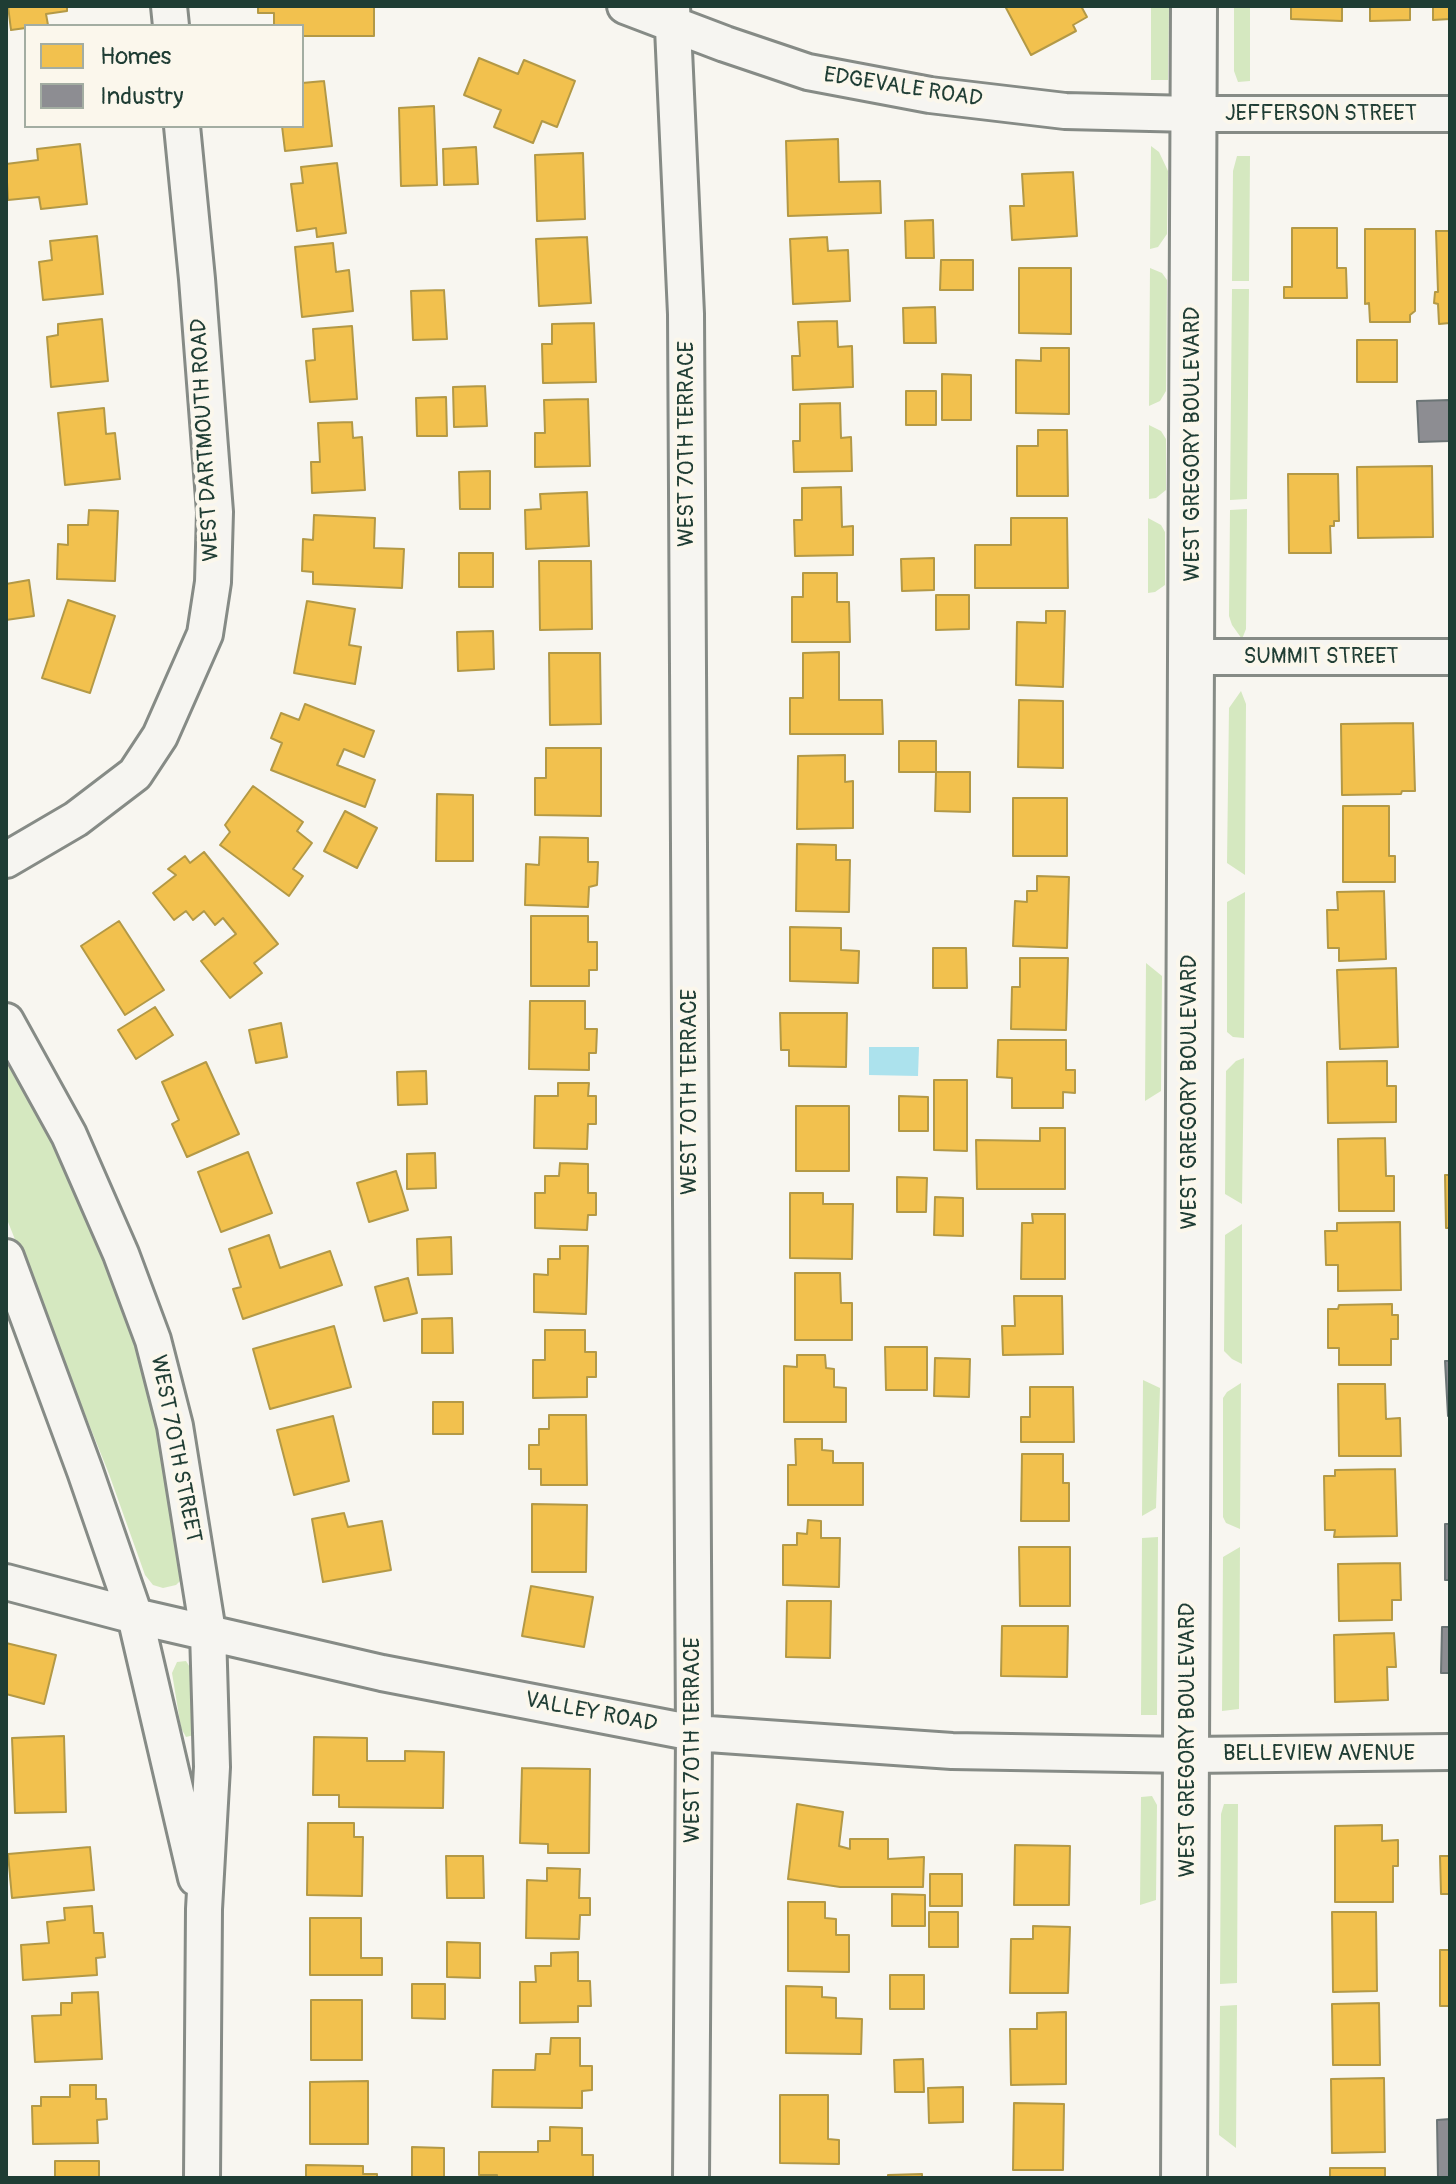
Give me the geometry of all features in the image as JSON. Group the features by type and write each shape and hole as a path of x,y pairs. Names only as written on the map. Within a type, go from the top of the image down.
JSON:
{"main road":[{"name":"WEST GREGORY BOULEVARD","path":"1184,2178 1194,6"}],"street":[{"name":"EDGEVALE ROAD","path":"625,6 672,14 725,44 808,72 930,95 1065,111 1193,114"},
{"name":"WEST 70TH TERRACE","path":"672,14 686,314 694,1733 691,2178"},
{"name":"JEFFERSON STREET","path":"1193,114 1450,114"},
{"name":"WEST DARTMOUTH ROAD","path":"6,860 76,819 135,774 160,736 205,634 213,582 215,512 182,128"},
{"name":"SUMMIT STREET","path":"1192,657 1450,657"},
{"name":"WEST 70TH STREET","path":"6,1021 69,1135 121,1254 153,1340 175,1426 208,1632 212,1767 204,1909 202,2178"},
{"name":"WEST 70TH STREET","path":"6,1257 135,1616 204,1909"},
{"name":"VALLEY ROAD","path":"6,1582 135,1616 382,1673 694,1733 952,1751 1188,1755"},
{"name":"BELLEVIEW AVENUE","path":"1188,1755 1450,1752"}],"green space":[{"path":"1151,6 1169,6 1168,80 1151,80"},
{"path":"1234,6 1250,6 1250,81 1238,82 1234,71"},
{"path":"1151,146 1159,152 1168,171 1167,234 1158,247 1150,249"},
{"path":"1237,156 1250,156 1249,281 1232,281 1233,171"},
{"path":"1150,268 1162,273 1167,280 1166,391 1160,401 1149,406"},
{"path":"1232,289 1249,289 1247,499 1230,500"},
{"path":"1149,425 1161,431 1166,439 1166,490 1149,499"},
{"path":"1247,509 1246,629 1242,639 1229,616 1230,510"},
{"path":"1148,518 1161,525 1165,532 1165,585 1148,593"},
{"path":"1241,691 1246,704 1245,875 1227,863 1229,708"},
{"path":"1245,892 1244,1038 1233,1037 1227,1032 1227,902"},
{"path":"1146,963 1162,976 1161,1091 1145,1101"},
{"path":"6,1055 80,1197 139,1353 158,1426 183,1578 176,1585 163,1588 153,1585 145,1575 109,1474 6,1217"},
{"path":"1244,1058 1242,1204 1225,1194 1226,1071"},
{"path":"1242,1224 1242,1364 1224,1351 1225,1235"},
{"path":"1143,1380 1160,1388 1156,1508 1142,1516"},
{"path":"1241,1383 1240,1529 1226,1523 1223,1517 1223,1398"},
{"path":"1158,1537 1157,1715 1141,1715 1142,1538"},
{"path":"1240,1547 1239,1709 1222,1711 1223,1557"},
{"path":"186,1661 193,1672 194,1735 186,1737 181,1728 172,1673 177,1662"},
{"path":"1152,1796 1157,1805 1156,1900 1140,1905 1141,1797"},
{"path":"1224,1804 1238,1804 1237,1983 1220,1984 1221,1814"},
{"path":"1237,2005 1236,2148 1219,2135 1220,2006"}],"water":[{"path":"869,1047 919,1047 918,1076 869,1075"}],"building: Homes":[{"path":"8,6 67,6 67,11 46,14 48,24 24,24 24,28 11,30"},
{"path":"258,6 374,6 374,36 304,36 304,24 274,24 274,13 258,13"},
{"path":"1005,6 1081,6 1087,17 1073,25 1076,31 1031,55"},
{"path":"1291,6 1342,6 1342,21 1291,19"},
{"path":"1370,6 1410,6 1410,20 1370,21"},
{"path":"1433,6 1450,6 1450,19 1433,20"},
{"path":"479,58 518,74 524,60 575,81 557,127 542,121 533,143 494,127 501,110 464,95"},
{"path":"324,81 332,146 285,151 282,128 304,128 304,83"},
{"path":"434,106 437,185 401,186 399,108"},
{"path":"838,139 839,182 880,181 881,213 788,216 786,141"},
{"path":"80,144 87,204 41,209 39,197 8,200 6,164 38,160 37,149"},
{"path":"476,147 478,184 444,185 443,149"},
{"path":"583,153 585,219 537,221 535,155"},
{"path":"337,163 346,233 317,237 316,228 297,231 291,184 303,183 301,167"},
{"path":"1073,172 1077,236 1012,240 1010,206 1024,206 1022,174"},
{"path":"933,220 934,258 906,258 905,221"},
{"path":"1292,228 1337,228 1337,268 1346,268 1347,298 1284,298 1284,287 1292,287"},
{"path":"1365,229 1415,229 1415,311 1410,315 1410,322 1370,322 1369,303 1365,304"},
{"path":"1436,231 1450,231 1450,323 1439,324 1438,304 1434,303 1435,292 1438,292"},
{"path":"97,236 103,294 43,300 39,262 52,260 50,241"},
{"path":"587,237 591,303 539,306 536,239"},
{"path":"827,237 828,251 848,250 850,301 793,304 790,239"},
{"path":"333,243 336,272 349,270 353,311 302,317 295,247"},
{"path":"941,260 973,260 973,290 940,290"},
{"path":"1019,268 1071,268 1071,334 1019,333"},
{"path":"444,290 447,339 413,340 411,291"},
{"path":"935,307 936,343 904,343 903,308"},
{"path":"102,319 108,381 51,387 47,337 58,335 58,324"},
{"path":"837,321 838,347 852,346 853,387 793,390 792,356 800,356 798,322"},
{"path":"594,323 596,382 543,383 542,344 552,344 552,324"},
{"path":"352,326 357,399 310,402 306,361 315,360 313,329"},
{"path":"1357,340 1397,340 1397,382 1357,382"},
{"path":"1041,348 1069,348 1069,414 1016,413 1016,360 1041,361"},
{"path":"942,374 971,375 971,420 942,420"},
{"path":"485,386 487,426 454,427 453,387"},
{"path":"906,391 936,391 936,425 906,425"},
{"path":"446,397 447,436 417,436 416,398"},
{"path":"588,399 590,466 535,467 535,433 545,433 544,400"},
{"path":"840,403 841,438 851,437 852,471 794,472 793,441 800,441 800,404"},
{"path":"104,408 106,434 115,433 120,479 65,485 58,413"},
{"path":"352,422 353,438 362,437 365,490 312,493 311,462 320,462 318,423"},
{"path":"1038,430 1067,430 1068,496 1017,496 1017,446 1038,446"},
{"path":"1432,466 1433,537 1358,538 1357,467"},
{"path":"490,471 490,509 460,509 459,472"},
{"path":"1288,474 1338,474 1339,521 1334,521 1334,526 1330,526 1331,553 1289,553"},
{"path":"841,487 842,527 853,526 853,555 795,556 794,520 802,520 802,488"},
{"path":"587,492 589,546 526,549 525,510 541,509 540,494"},
{"path":"89,510 118,511 115,581 57,579 58,544 68,545 68,525 88,525"},
{"path":"314,515 375,518 374,548 404,549 402,588 313,584 313,572 302,571 303,539 313,540"},
{"path":"1011,518 1067,518 1068,588 975,588 975,545 1011,545"},
{"path":"459,553 493,553 493,587 459,587"},
{"path":"934,558 934,590 902,591 901,559"},
{"path":"539,561 591,561 592,629 540,630"},
{"path":"803,573 837,573 837,602 849,602 850,642 792,642 792,597 803,597"},
{"path":"29,580 34,616 6,620 6,584"},
{"path":"936,595 969,595 969,629 936,630"},
{"path":"68,600 115,616 90,693 42,678"},
{"path":"307,601 355,609 349,645 361,647 355,684 294,673"},
{"path":"1046,611 1065,611 1063,687 1016,685 1017,622 1046,623"},
{"path":"493,631 494,669 458,671 457,632"},
{"path":"839,652 839,700 882,700 883,734 790,734 790,698 803,698 803,653"},
{"path":"549,653 600,653 601,724 550,725"},
{"path":"1019,700 1063,701 1063,768 1018,767"},
{"path":"305,704 374,731 364,757 344,749 337,765 375,780 365,807 271,770 282,743 271,738 281,713 299,720"},
{"path":"1413,723 1415,791 1342,795 1341,724"},
{"path":"899,741 936,741 936,772 899,772"},
{"path":"546,748 601,748 601,816 535,815 535,778 546,778"},
{"path":"845,755 845,782 853,781 853,828 797,829 798,756"},
{"path":"936,772 970,772 970,812 935,811"},
{"path":"253,786 303,822 297,831 312,843 293,869 303,876 289,896 220,845 230,832 225,825"},
{"path":"437,794 473,795 473,861 436,861"},
{"path":"1013,798 1067,798 1067,856 1013,856"},
{"path":"1343,806 1389,806 1389,856 1395,856 1395,882 1343,882"},
{"path":"345,811 377,828 357,868 324,851"},
{"path":"540,837 588,838 588,862 598,862 597,885 589,887 588,907 525,905 526,864 539,865"},
{"path":"797,844 836,845 836,860 850,860 849,912 796,911"},
{"path":"204,852 278,944 254,963 262,973 230,998 201,961 236,934 223,918 215,925 204,911 193,920 186,911 174,920 153,893 176,875 168,869 185,856 190,863"},
{"path":"1037,876 1069,877 1067,948 1013,946 1015,901 1027,902 1027,891 1037,891"},
{"path":"1384,891 1386,959 1339,961 1339,948 1328,948 1327,910 1338,910 1337,892"},
{"path":"531,916 588,916 588,942 597,942 597,970 589,970 589,986 531,986"},
{"path":"119,921 164,990 125,1015 81,946"},
{"path":"790,927 841,928 841,950 859,951 858,983 790,981"},
{"path":"933,948 966,948 967,988 933,988"},
{"path":"1020,958 1068,958 1066,1030 1011,1029 1012,987 1020,987"},
{"path":"1396,968 1398,1047 1340,1049 1337,970"},
{"path":"530,1001 585,1001 585,1029 597,1029 596,1053 589,1053 589,1070 529,1069"},
{"path":"155,1007 173,1035 136,1059 118,1030"},
{"path":"780,1013 847,1013 846,1067 789,1066 789,1050 781,1050"},
{"path":"281,1023 287,1057 256,1063 249,1030"},
{"path":"998,1040 1066,1040 1066,1070 1075,1070 1075,1093 1063,1092 1063,1108 1012,1108 1012,1078 997,1077"},
{"path":"1387,1061 1387,1086 1396,1086 1396,1122 1328,1123 1327,1062"},
{"path":"206,1062 239,1134 187,1157 172,1124 179,1120 162,1082"},
{"path":"426,1071 427,1104 398,1105 397,1072"},
{"path":"934,1080 967,1080 967,1151 934,1150"},
{"path":"558,1083 589,1083 588,1096 596,1096 596,1124 588,1124 587,1149 534,1148 535,1096 558,1096"},
{"path":"899,1096 928,1097 928,1131 899,1131"},
{"path":"796,1106 849,1106 849,1171 796,1171"},
{"path":"1040,1128 1065,1128 1065,1189 977,1189 976,1140 1040,1141"},
{"path":"1385,1138 1386,1176 1394,1176 1394,1211 1339,1211 1338,1139"},
{"path":"248,1152 272,1213 221,1232 198,1172"},
{"path":"435,1153 436,1188 407,1189 407,1154"},
{"path":"560,1163 588,1164 588,1193 596,1193 596,1215 588,1215 587,1230 535,1228 535,1193 545,1193 545,1176 559,1176"},
{"path":"396,1171 408,1210 369,1222 357,1183"},
{"path":"1445,1175 1450,1175 1450,1228 1446,1228"},
{"path":"897,1177 927,1178 926,1212 897,1212"},
{"path":"790,1193 823,1193 823,1204 853,1204 852,1259 790,1258"},
{"path":"935,1197 963,1198 963,1236 934,1235"},
{"path":"1032,1214 1065,1214 1065,1279 1021,1279 1022,1223 1033,1223"},
{"path":"1400,1222 1401,1290 1338,1291 1338,1265 1326,1265 1325,1231 1337,1231 1337,1223"},
{"path":"269,1235 280,1268 330,1251 342,1285 243,1319 233,1289 241,1287 229,1249"},
{"path":"451,1237 452,1274 418,1275 417,1239"},
{"path":"560,1246 588,1246 586,1314 534,1312 534,1274 548,1275 548,1259 560,1259"},
{"path":"795,1273 840,1273 841,1303 852,1303 852,1340 795,1340"},
{"path":"408,1278 417,1313 384,1321 375,1287"},
{"path":"1014,1296 1062,1296 1063,1354 1003,1355 1002,1326 1015,1326"},
{"path":"1392,1304 1392,1315 1398,1315 1398,1339 1391,1339 1391,1365 1339,1365 1339,1348 1328,1348 1328,1309 1338,1309 1339,1305"},
{"path":"452,1318 453,1353 422,1353 422,1319"},
{"path":"334,1326 351,1387 270,1409 253,1349"},
{"path":"545,1330 585,1330 585,1352 596,1352 596,1377 587,1377 587,1397 533,1398 533,1360 545,1360"},
{"path":"885,1347 927,1347 927,1390 886,1390"},
{"path":"797,1355 825,1355 826,1368 834,1369 834,1387 846,1388 846,1422 784,1422 784,1366 797,1367"},
{"path":"935,1358 970,1359 969,1397 934,1396"},
{"path":"1338,1384 1385,1384 1386,1419 1400,1418 1401,1456 1339,1456"},
{"path":"1030,1387 1073,1387 1074,1442 1021,1442 1021,1417 1030,1417"},
{"path":"433,1402 463,1402 463,1434 433,1434"},
{"path":"549,1415 586,1415 587,1485 541,1485 541,1469 529,1469 529,1445 539,1445 539,1429 549,1429"},
{"path":"333,1416 349,1481 294,1495 277,1430"},
{"path":"795,1439 822,1439 822,1450 833,1451 833,1463 863,1463 863,1505 788,1505 788,1465 796,1465"},
{"path":"1022,1454 1063,1454 1063,1483 1069,1483 1069,1521 1021,1521"},
{"path":"1395,1469 1397,1536 1334,1537 1335,1530 1325,1530 1324,1476 1335,1476 1335,1470"},
{"path":"532,1504 587,1505 586,1572 532,1572"},
{"path":"344,1513 348,1527 382,1521 391,1570 323,1582 312,1519"},
{"path":"808,1520 821,1521 821,1538 840,1538 839,1587 783,1585 783,1545 797,1545 797,1533 807,1534"},
{"path":"1019,1547 1070,1547 1070,1606 1020,1606"},
{"path":"1400,1563 1401,1600 1392,1600 1392,1620 1339,1621 1338,1564"},
{"path":"531,1586 593,1597 584,1647 522,1636"},
{"path":"787,1601 831,1601 830,1658 786,1657"},
{"path":"1002,1626 1068,1626 1067,1677 1001,1676"},
{"path":"1394,1633 1396,1667 1387,1667 1388,1700 1335,1702 1334,1635"},
{"path":"6,1643 56,1655 44,1704 6,1694"},
{"path":"64,1736 66,1812 15,1813 12,1738"},
{"path":"314,1737 367,1738 367,1761 405,1761 405,1751 444,1752 443,1808 339,1807 339,1795 313,1795"},
{"path":"522,1768 590,1769 589,1853 548,1853 548,1844 520,1843"},
{"path":"797,1804 843,1812 839,1846 850,1849 850,1839 888,1839 888,1859 924,1857 923,1887 840,1887 788,1879"},
{"path":"308,1823 354,1823 354,1837 363,1837 362,1896 307,1895"},
{"path":"1382,1825 1382,1841 1398,1840 1398,1866 1393,1866 1393,1902 1335,1902 1335,1826"},
{"path":"1015,1845 1070,1846 1069,1905 1014,1905"},
{"path":"90,1847 94,1890 12,1898 8,1854"},
{"path":"446,1856 483,1856 484,1898 447,1898"},
{"path":"1440,1856 1450,1856 1450,1894 1441,1894"},
{"path":"547,1868 580,1869 579,1898 590,1898 590,1915 580,1915 579,1939 526,1938 527,1880 547,1881"},
{"path":"930,1874 962,1874 962,1906 930,1906"},
{"path":"892,1894 925,1895 925,1926 892,1926"},
{"path":"788,1902 825,1902 825,1918 836,1919 836,1935 849,1935 849,1972 788,1971"},
{"path":"92,1906 94,1933 103,1933 105,1957 96,1958 97,1975 23,1980 21,1945 49,1943 47,1922 65,1920 64,1908"},
{"path":"929,1912 958,1912 958,1947 929,1947"},
{"path":"1332,1912 1376,1912 1377,1991 1333,1992"},
{"path":"310,1918 361,1918 361,1958 382,1958 382,1975 310,1975"},
{"path":"1033,1926 1070,1927 1068,1993 1010,1993 1011,1939 1033,1939"},
{"path":"447,1942 480,1943 480,1978 447,1977"},
{"path":"1440,1950 1450,1950 1450,2006 1440,2006"},
{"path":"578,1952 578,1981 590,1981 591,2006 578,2006 578,2022 520,2023 520,1982 536,1982 535,1966 551,1966 551,1953"},
{"path":"890,1975 924,1975 924,2009 890,2009"},
{"path":"412,1984 445,1984 445,2019 412,2018"},
{"path":"786,1986 822,1987 822,1997 836,1998 836,2018 862,2019 861,2054 786,2053"},
{"path":"98,1992 102,2059 35,2062 32,2016 61,2015 61,2003 72,2003 72,1993"},
{"path":"311,2000 362,2000 362,2060 311,2060"},
{"path":"1379,2003 1380,2065 1333,2065 1332,2004"},
{"path":"1066,2012 1066,2084 1011,2085 1010,2029 1037,2029 1037,2013"},
{"path":"551,2038 580,2038 580,2066 592,2066 592,2090 582,2091 582,2108 492,2107 493,2070 535,2070 536,2054 550,2054"},
{"path":"923,2059 924,2092 895,2092 894,2060"},
{"path":"1384,2078 1385,2152 1332,2153 1331,2079"},
{"path":"368,2081 368,2144 310,2144 310,2082"},
{"path":"70,2085 96,2085 96,2099 106,2099 107,2119 97,2120 98,2143 33,2144 32,2106 41,2106 41,2097 70,2097"},
{"path":"963,2087 963,2122 929,2123 928,2088"},
{"path":"780,2095 828,2095 828,2139 839,2140 839,2164 780,2163"},
{"path":"1014,2103 1064,2104 1063,2170 1013,2170"},
{"path":"550,2127 582,2128 582,2155 593,2155 593,2178 497,2178 497,2175 479,2175 479,2152 538,2152 538,2141 550,2141"},
{"path":"412,2147 444,2148 444,2178 412,2178"},
{"path":"55,2161 99,2161 99,2178 55,2178"},
{"path":"306,2165 363,2166 363,2174 377,2174 377,2178 306,2178"},
{"path":"1330,2168 1385,2168 1385,2178 1330,2178"},
{"path":"922,2174 922,2178 888,2178 888,2175"}],"building: Industry":[{"path":"1450,400 1450,441 1419,442 1417,401"},
{"path":"1445,1361 1450,1361 1450,1416 1448,1416"},
{"path":"1445,1524 1450,1524 1450,1580 1445,1580"},
{"path":"1442,1627 1450,1627 1450,1673 1441,1673"},
{"path":"1450,2119 1450,2178 1438,2178 1437,2120"}]}
